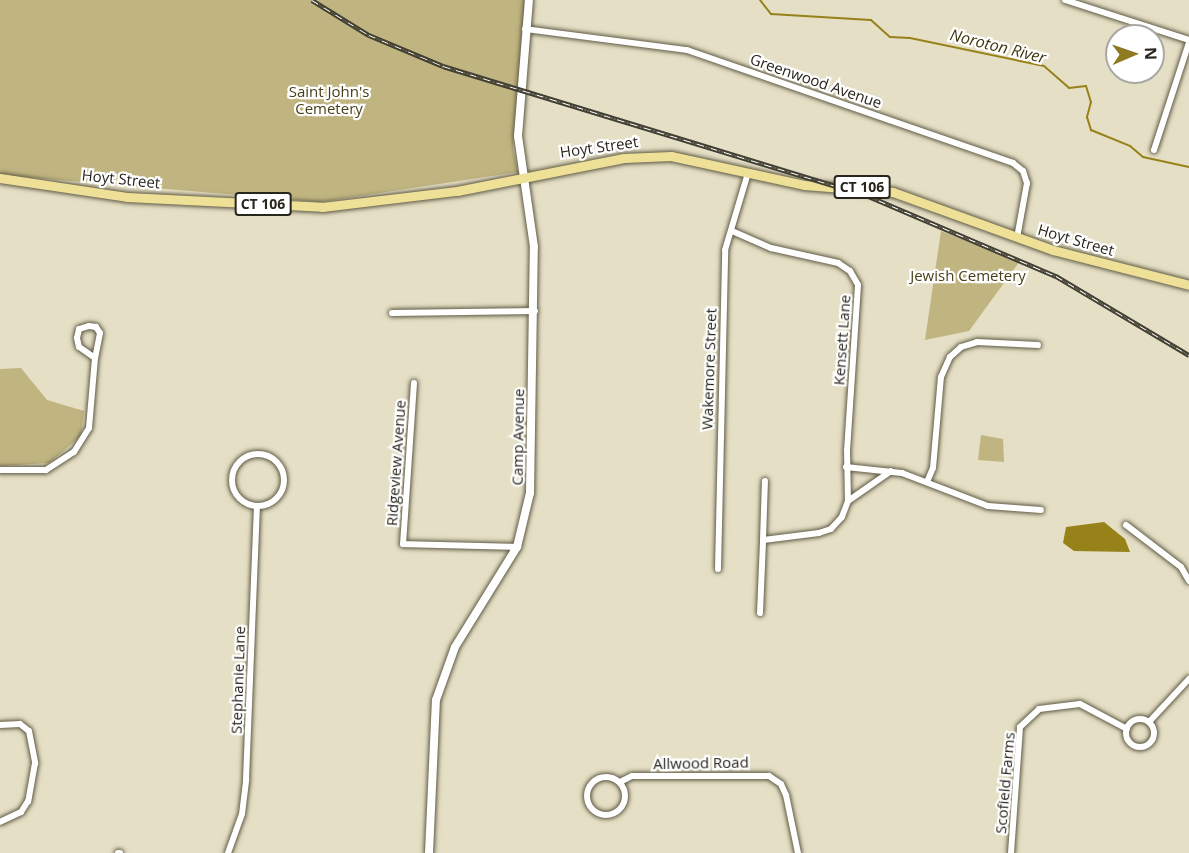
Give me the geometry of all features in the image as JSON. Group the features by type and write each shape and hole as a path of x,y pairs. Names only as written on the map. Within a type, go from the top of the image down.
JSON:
{"main road":[{"name":"Hoyt Street","path":"0,178 127,197 322,207 457,190 524,174 646,156 692,159 804,185 893,192 1017,238 1189,285"}],"street":[{"name":"Camp Avenue","path":"429,853 436,700 455,647 517,547 530,493 535,311 534,247 518,136 529,0"},
{"path":"1065,0 1189,41 1154,150"},
{"name":"Greenwood Avenue","path":"525,29 687,50 1013,163 1023,171 1027,183 1017,238"},
{"name":"Wakemore Street","path":"718,569 725,261 748,173"},
{"name":"Kensett Lane","path":"732,231 771,248 838,263 855,276 858,294 846,466 848,501"},
{"path":"392,313 535,311"},
{"path":"0,470 46,470 74,452 89,428 95,358 100,333 96,327 79,329 79,347 95,358"},
{"path":"927,482 933,468 941,376 950,357 961,346 977,342 1038,345"},
{"name":"Ridgeview Avenue","path":"414,383 403,544 517,547"},
{"path":"251,454 269,457 280,469 283,480 276,500 257,506 241,496 232,483 236,466 251,454"},
{"path":"846,466 891,471 927,482 988,506 1041,510"},
{"path":"763,540 831,529 842,518 848,501 891,471"},
{"path":"760,613 765,482"},
{"name":"Stephanie Lane","path":"228,853 242,814 246,779 257,506"},
{"path":"1126,525 1181,567 1189,581"},
{"path":"1127,729 1136,720 1149,722 1189,679"},
{"name":"Scofield Farms","path":"1011,853 1020,727 1039,709 1080,704 1127,729 1130,743 1143,747 1154,738 1149,722"},
{"path":"0,725 20,724 29,731 35,763 28,801 21,812 0,822"},
{"name":"Allwood Road","path":"620,782 625,799 620,809 610,814 594,810 588,800 591,784 602,777 620,782 632,776 769,776 781,784 786,795 798,853"}],"green space":[{"name":"Saint John's Cemetery","path":"0,0 525,0 513,148 518,172 320,202 0,175"},
{"name":"Jewish Cemetery","path":"941,231 1020,261 969,331 925,340"},
{"path":"21,368 47,400 84,411 81,436 49,463 0,466 0,369"},
{"path":"981,435 1003,439 1004,462 978,460"}],"shaded area":[{"path":"1104,522 1125,539 1130,552 1074,551 1063,543 1066,527"}],"waterway":[{"name":"Noroton River","path":"760,0 771,14 871,20 890,37 910,38 1044,66 1069,88 1086,86 1091,102 1087,117 1091,130 1130,146 1143,157 1189,167"}],"railway":[{"path":"312,0 369,35 443,66 866,195 1056,276 1189,355"}]}
